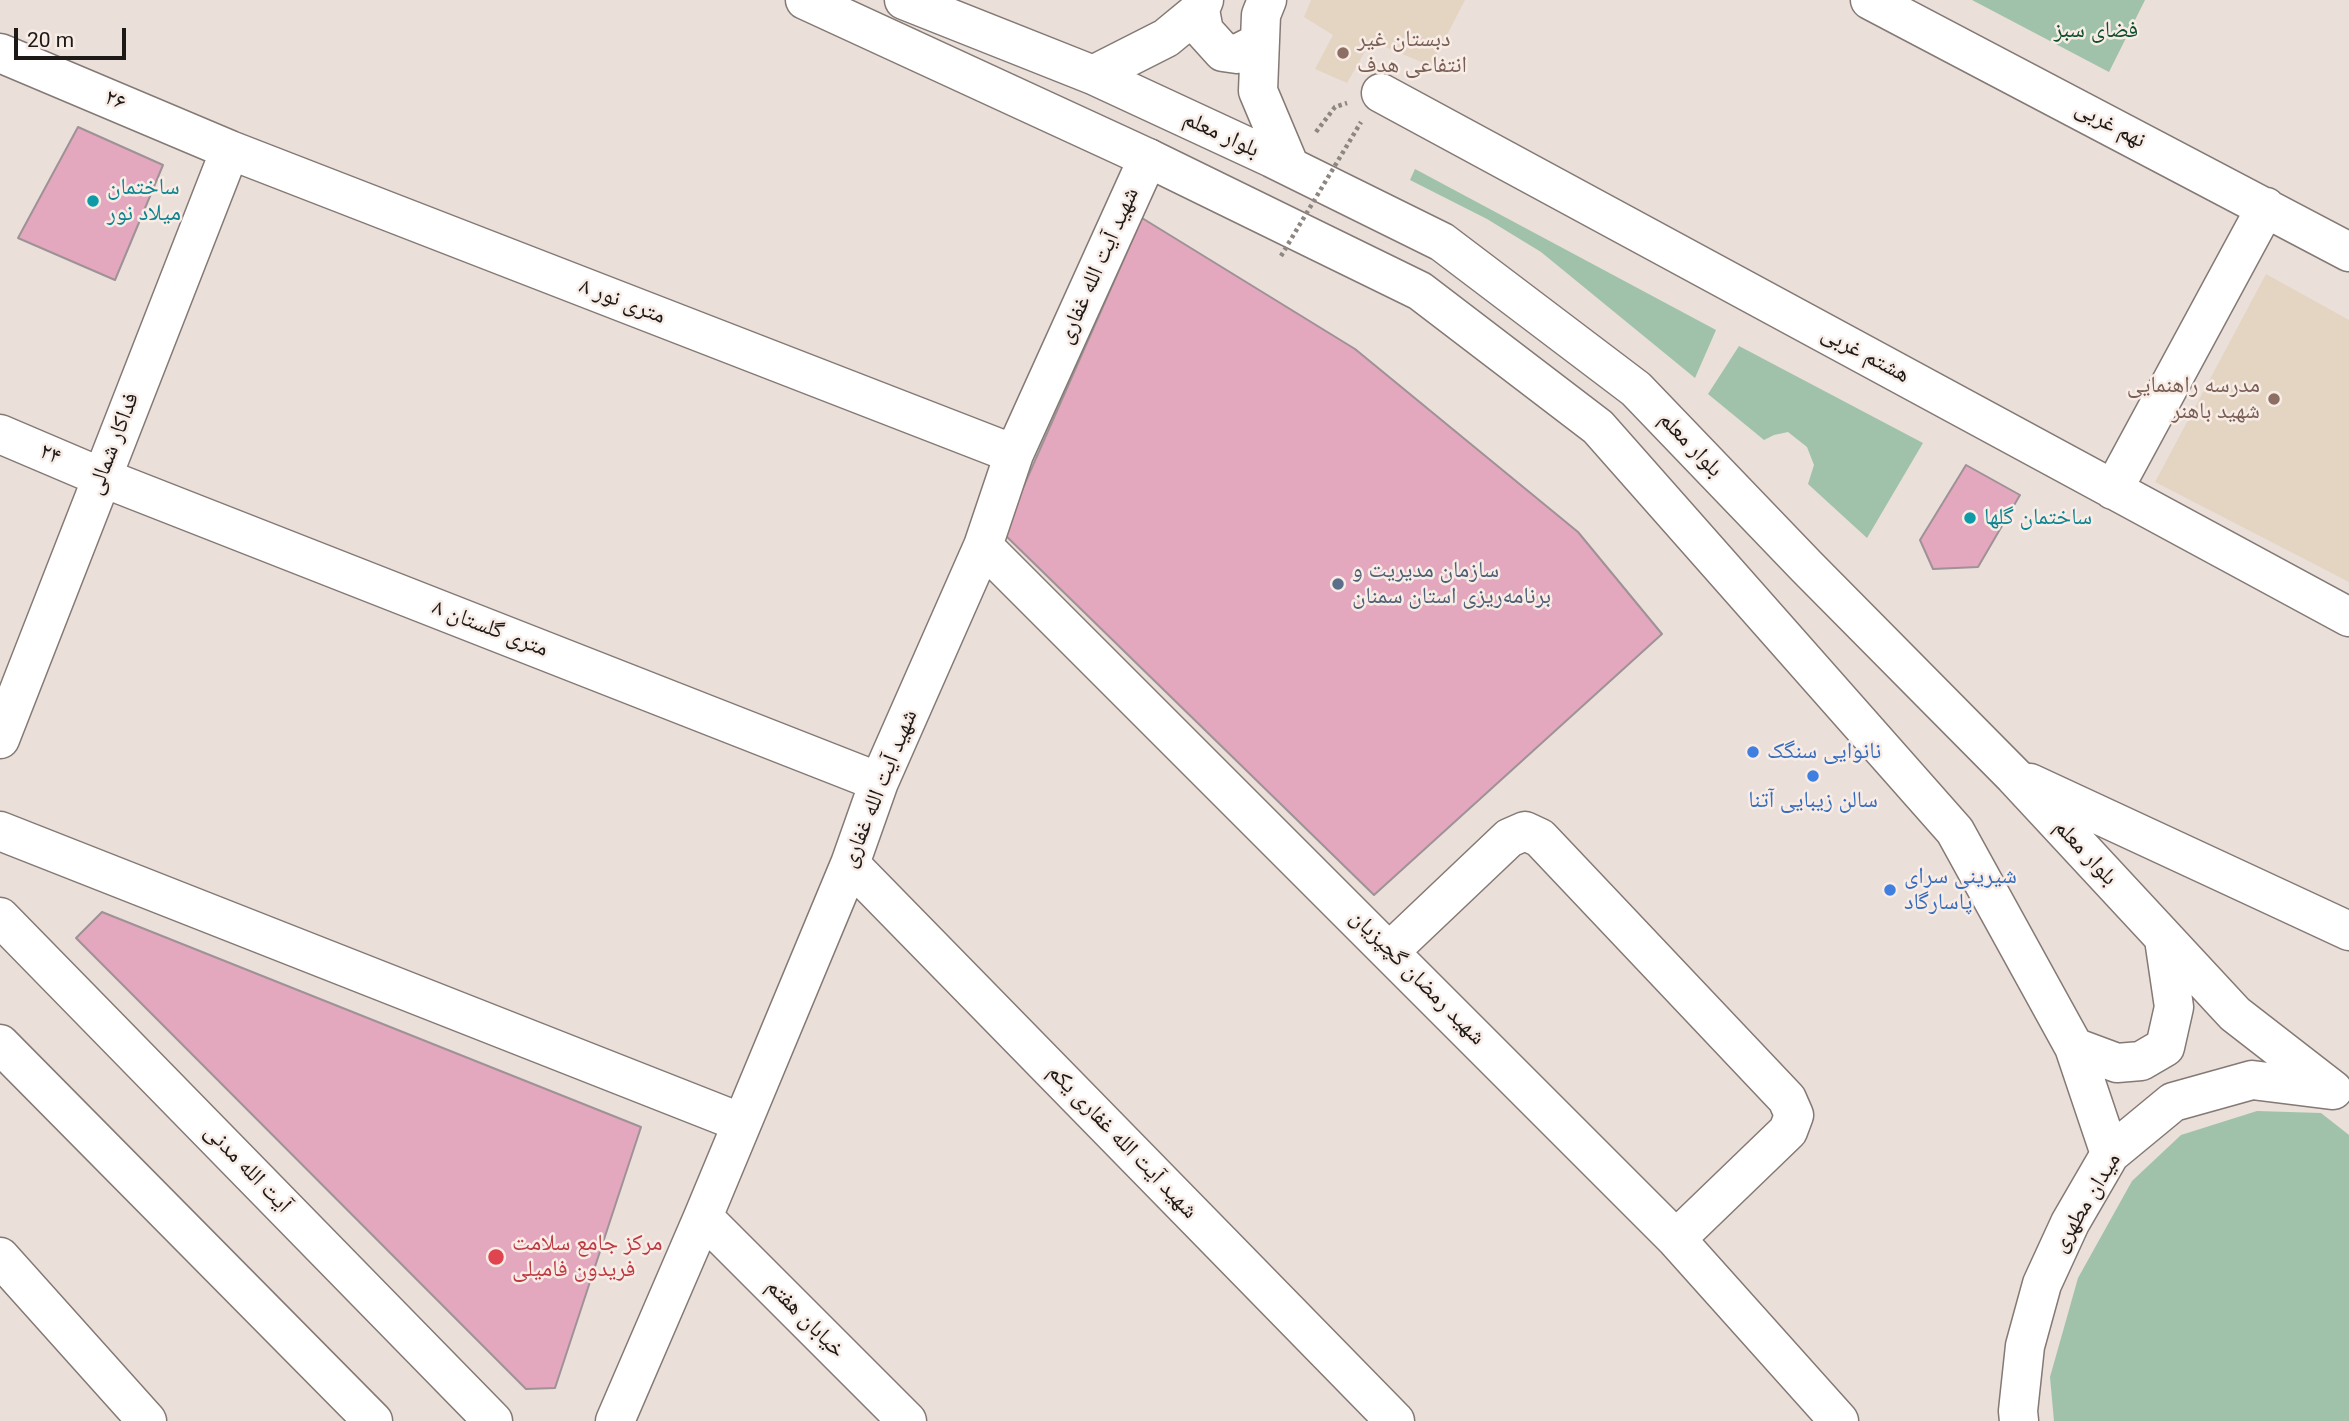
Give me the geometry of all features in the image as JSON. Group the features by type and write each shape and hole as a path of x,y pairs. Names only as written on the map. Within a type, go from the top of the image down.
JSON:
{"street":[{"path":"805,0 1148,158 1420,291 1598,427 1955,831 2074,1047 2110,1154"},
{"name":"بلوار معلم","path":"904,0 1093,75 1442,242 1636,388 1806,566 2014,776 2235,1014 2341,1095"},
{"path":"1267,0 1261,15 1258,91 1290,167"},
{"name":"نهم غربی","path":"1870,0 2349,252"},
{"path":"1093,75 1166,38 1202,5"},
{"path":"1202,5 1204,31 1223,52 1237,54 1260,42"},
{"name":"۲۶","path":"0,53 230,149"},
{"name":"هشتم غربی","path":"1371,107 2113,490 2349,617"},
{"name":"۸ متری نور","path":"230,149 1014,454"},
{"name":"فداکار شمالی","path":"0,739 230,149"},
{"name":"شهید آیت الله غفاری","path":"615,1421 850,864 879,782 983,546 1014,454 1148,158"},
{"path":"2113,490 2266,207"},
{"name":"۲۴","path":"0,434 101,477"},
{"name":"۸ متری گلستان","path":"101,477 879,782"},
{"name":"شهید رمضان گچپزیان","path":"983,546 1676,1239 1839,1421"},
{"path":"2014,776 2349,931"},
{"path":"0,831 742,1123"},
{"path":"1390,951 1509,838 1525,831 1540,838 1787,1099 1794,1115 1788,1131 1676,1239"},
{"name":"شهید آیت الله غفاری یکم","path":"850,864 1395,1421"},
{"name":"آیت الله مدنی","path":"0,917 493,1421"},
{"path":"2074,1047 2117,1063 2141,1061 2165,1047 2174,1007 2164,939"},
{"path":"0,1045 373,1421"},
{"name":"میدان مطهری","path":"2019,1421 2025,1346 2042,1284 2070,1223 2110,1154 2173,1102 2252,1080 2341,1095"},
{"name":"خیابان هفتم","path":"703,1217 907,1421"},
{"path":"0,1257 147,1421"}],"path":[{"path":"1281,256 1371,107"}],"shaded area":[{"name":"دبستان غیر انتفاعی هدف","path":"1311,0 1465,0 1431,66 1371,41 1347,83 1315,69 1333,35 1304,17"},
{"name":"مدرسه راهنمایی شهید باهنر","path":"2266,274 2349,320 2349,582 2155,482"}],"green space":[{"name":"فضای سبز","path":"1972,0 2145,0 2109,72"},
{"path":"1415,169 1716,330 1695,378 1541,252 1487,219 1410,180"},
{"path":"1739,346 1923,443 1867,538 1808,484 1814,465 1807,447 1788,432 1764,440 1708,394"},
{"path":"2257,1111 2321,1113 2349,1135 2349,1421 2054,1421 2050,1377 2078,1278 2132,1181 2181,1135"}],"building":[{"name":"ساختمان میلاد نور","path":"78,127 163,165 115,280 18,238"},
{"name":"سازمان مدیریت و برنامه‌ریزی استان سمنان","path":"1142,218 1355,349 1578,532 1662,634 1374,895 1003,533"},
{"name":"ساختمان گلها","path":"1966,465 2020,495 1978,567 1933,569 1920,540"},
{"name":"مرکز جامع سلامت فریدون فامیلی","path":"102,912 641,1127 555,1388 526,1389 76,938"}],"place":[{"name":"دبستان غیر انتفاعی هدف","path":"1343,53"},
{"name":"ساختمان میلاد نور","path":"93,201"},
{"name":"مدرسه راهنمایی شهید باهنر","path":"2274,399"},
{"name":"ساختمان گلها","path":"1970,518"},
{"name":"سازمان مدیریت و برنامه‌ریزی استان سمنان","path":"1338,584"},
{"name":"نانوایی سنگک","path":"1753,752"},
{"name":"سالن زیبایی آتنا","path":"1813,776"},
{"name":"شیرینی سرای پاسارگاد","path":"1890,890"},
{"name":"مرکز جامع سلامت فریدون فامیلی","path":"496,1257"}]}
